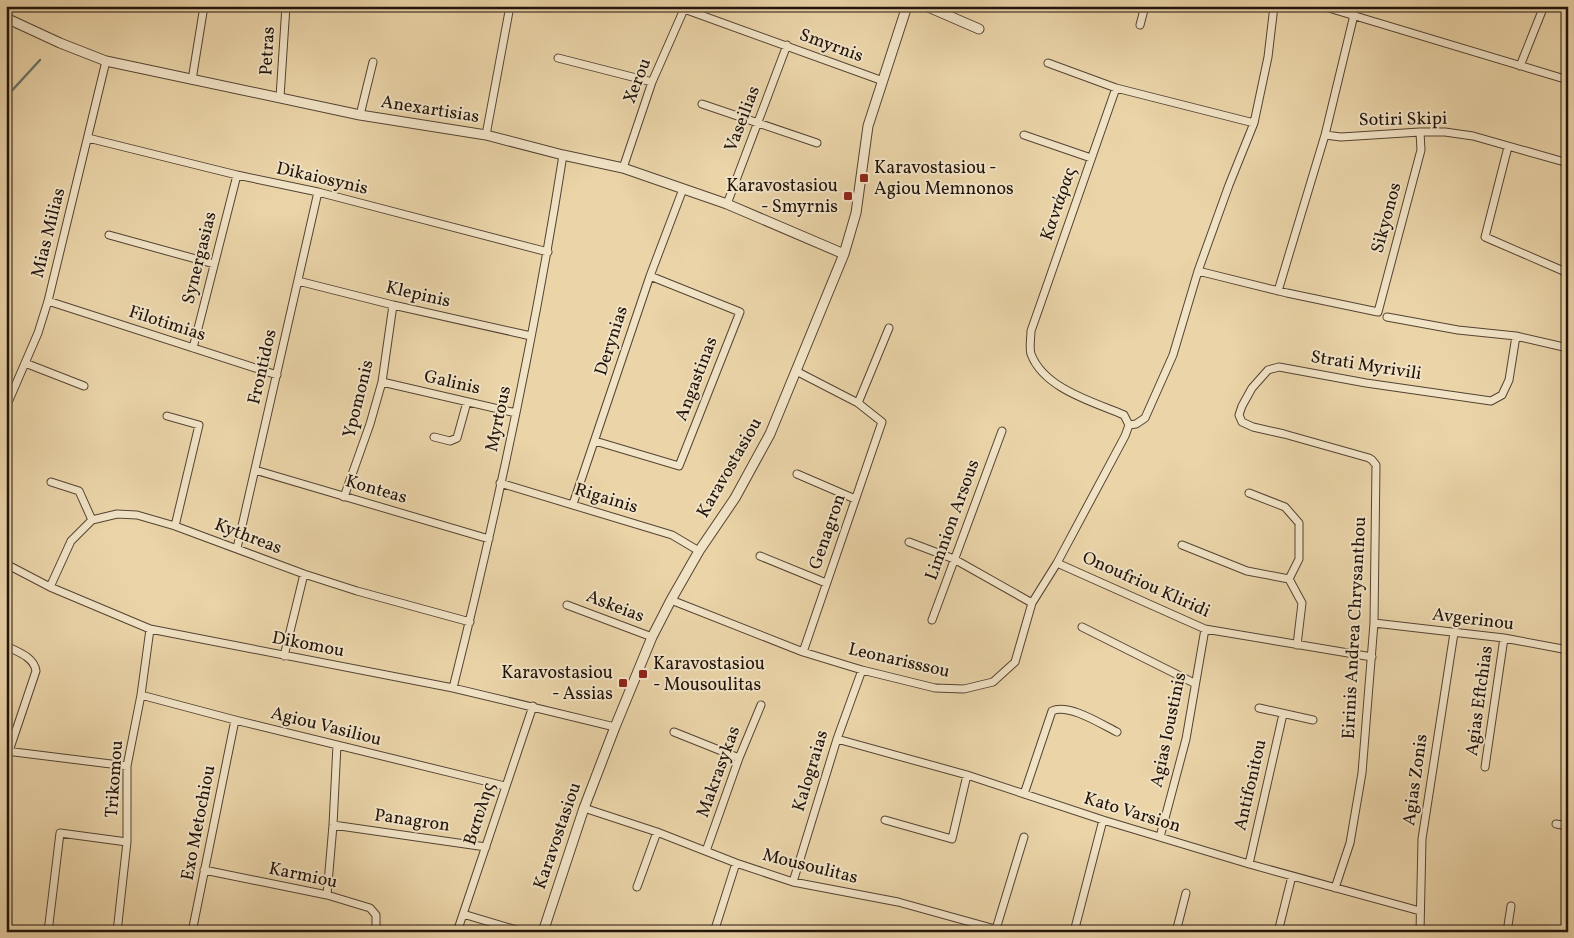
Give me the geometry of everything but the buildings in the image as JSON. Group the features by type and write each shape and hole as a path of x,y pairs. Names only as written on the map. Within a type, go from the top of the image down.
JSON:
{"street":[{"name":"Petras","path":"280,97 286,6"},
{"path":"486,135 510,6"},
{"name":"Karavostasiou","path":"543,932 584,808 652,637 699,551 735,498 770,434 844,254 856,213 868,126 907,6"},
{"path":"926,6 979,29"},
{"path":"1140,25 1145,6"},
{"path":"1129,425 1136,424 1145,418 1173,355 1198,271 1254,123 1268,57 1274,6"},
{"path":"1322,6 1568,80"},
{"path":"1520,66 1544,6"},
{"path":"192,80 202,7"},
{"name":"Smyrnis","path":"685,8 883,81"},
{"name":"Xerou","path":"623,168 652,82 685,8"},
{"path":"1198,271 1278,291 1325,135 1354,15"},
{"name":"Anexartisias","path":"6,18 60,43 106,61 360,115 486,135 623,168 727,204 844,254"},
{"name":"Vaseilias","path":"727,204 787,45"},
{"path":"558,58 652,82"},
{"name":"Mias Milias","path":"6,407 38,333 48,302 106,61"},
{"path":"360,115 373,62"},
{"path":"1048,63 1116,88 1254,123"},
{"name":"Καντάρας","path":"1116,88 1031,331 1031,353 1041,372 1062,388 1124,415 1129,425"},
{"path":"702,104 817,143"},
{"name":"Sikyonos","path":"1278,291 1378,312 1421,150 1420,132"},
{"name":"Sotiri Skipi","path":"1325,135 1341,137 1445,132 1473,136 1568,163"},
{"path":"1024,135 1091,158"},
{"name":"Dikaiosynis","path":"88,138 237,175 318,192 548,252"},
{"path":"1508,147 1485,237 1568,273"},
{"name":"Myrtous","path":"453,688 470,622 516,413 548,252 563,155"},
{"name":"Synergasias","path":"193,348 237,175"},
{"name":"Derynias","path":"573,504 650,276 683,189"},
{"name":"Frontidos","path":"237,548 318,192"},
{"path":"109,235 214,264"},
{"name":"Angastinas","path":"595,441 679,466 740,312 650,276"},
{"name":"Klepinis","path":"298,281 393,305 531,336"},
{"name":"Filotimias","path":"48,302 277,375"},
{"name":"Ypomonis","path":"344,497 370,424 382,382 393,305"},
{"path":"1387,317 1458,330 1516,336 1568,348"},
{"path":"796,371 858,403 889,328"},
{"name":"Strati Myrivili","path":"1284,434 1253,427 1242,422 1239,415 1252,388 1268,370 1279,367 1366,383 1492,401 1502,394 1509,380 1516,336"},
{"path":"25,364 84,386"},
{"name":"Galinis","path":"382,382 516,413"},
{"path":"434,437 450,441 457,438 467,402"},
{"name":"Genagron","path":"803,652 882,422 858,403"},
{"path":"167,416 199,425 175,526"},
{"name":"Leonarisssou","path":"671,600 803,652 862,670 936,688 964,689 993,682 1015,662 1032,603 1057,563 1125,436 1129,425"},
{"name":"Limnion Arsous","path":"932,620 1002,431"},
{"name":"Eirinis Andrea Chrysanthou","path":"1284,434 1369,458 1376,465 1374,623 1362,773 1350,843 1335,888"},
{"name":"Konteas","path":"255,470 489,539"},
{"path":"797,474 855,499"},
{"path":"50,587 71,541 92,520 79,491 51,482"},
{"name":"Rigainis","path":"500,483 672,535 699,551"},
{"path":"1249,494 1285,507 1299,523 1298,559 1289,579"},
{"name":"Kythreas","path":"92,520 117,514 138,515 237,548 304,574 357,591 470,622"},
{"path":"909,542 954,559 1032,603"},
{"path":"1182,545 1247,571 1289,579"},
{"path":"760,556 826,583"},
{"name":"Onoufriou Kliridi","path":"1057,563 1205,629 1372,657"},
{"name":"Dikomou","path":"6,564 50,587 150,629 453,688 615,727"},
{"path":"284,656 304,574"},
{"path":"1289,579 1302,603 1296,645"},
{"name":"Askeias","path":"567,605 652,637"},
{"name":"Avgerinou","path":"1374,623 1504,638 1568,650"},
{"path":"1082,627 1194,683"},
{"name":"Trikomou","path":"117,931 127,842 127,766 150,629"},
{"name":"Agias Ioustinis","path":"1160,837 1186,739 1194,683 1205,629"},
{"name":"Agias Zonis","path":"1420,932 1422,920 1420,911 1422,839 1454,633"},
{"name":"Agias Eftchias","path":"1485,768 1504,638"},
{"path":"6,646 34,662 36,671 8,751 127,766"},
{"name":"Kalograias","path":"793,882 837,739 862,670"},
{"name":"Agiou Vasiliou","path":"140,695 506,786"},
{"name":"Makrasykas","path":"706,851 739,758 761,705"},
{"name":"Βατυλης","path":"457,932 533,706"},
{"path":"1259,708 1313,720"},
{"path":"1024,794 1052,711 1068,709 1117,732"},
{"name":"Antifonitou","path":"1249,864 1283,714"},
{"name":"Exo Metochiou","path":"192,932 235,720"},
{"path":"674,732 739,758"},
{"name":"Kato Varsion","path":"837,739 967,775 1103,820 1249,864 1420,911"},
{"path":"327,895 337,745"},
{"path":"885,820 952,839 967,775"},
{"name":"Mousoulitas","path":"584,808 657,832 736,863 793,882 898,902 1006,932"},
{"path":"1074,932 1103,820"},
{"path":"1556,824 1568,826"},
{"name":"Panagron","path":"333,825 486,847"},
{"path":"638,887 657,832"},
{"path":"48,932 60,833 127,842"},
{"path":"996,929 1024,837"},
{"path":"714,932 736,863"},
{"name":"Karmiou","path":"204,870 327,895 370,908 376,915 376,932"},
{"path":"1278,932 1292,876"},
{"path":"1176,932 1186,893"},
{"path":"1508,932 1511,906"},
{"path":"463,914 523,932"},
{"path":"117,931 125,932"}],"waterway":[{"path":"6,97 40,60"}],"place":[{"name":"Karavostasiou - Agiou Memnonos","path":"864,178"},
{"name":"Karavostasiou - Smyrnis","path":"848,196"},
{"name":"Karavostasiou - Mousoulitas","path":"643,674"},
{"name":"Karavostasiou - Assias","path":"623,683"}]}
